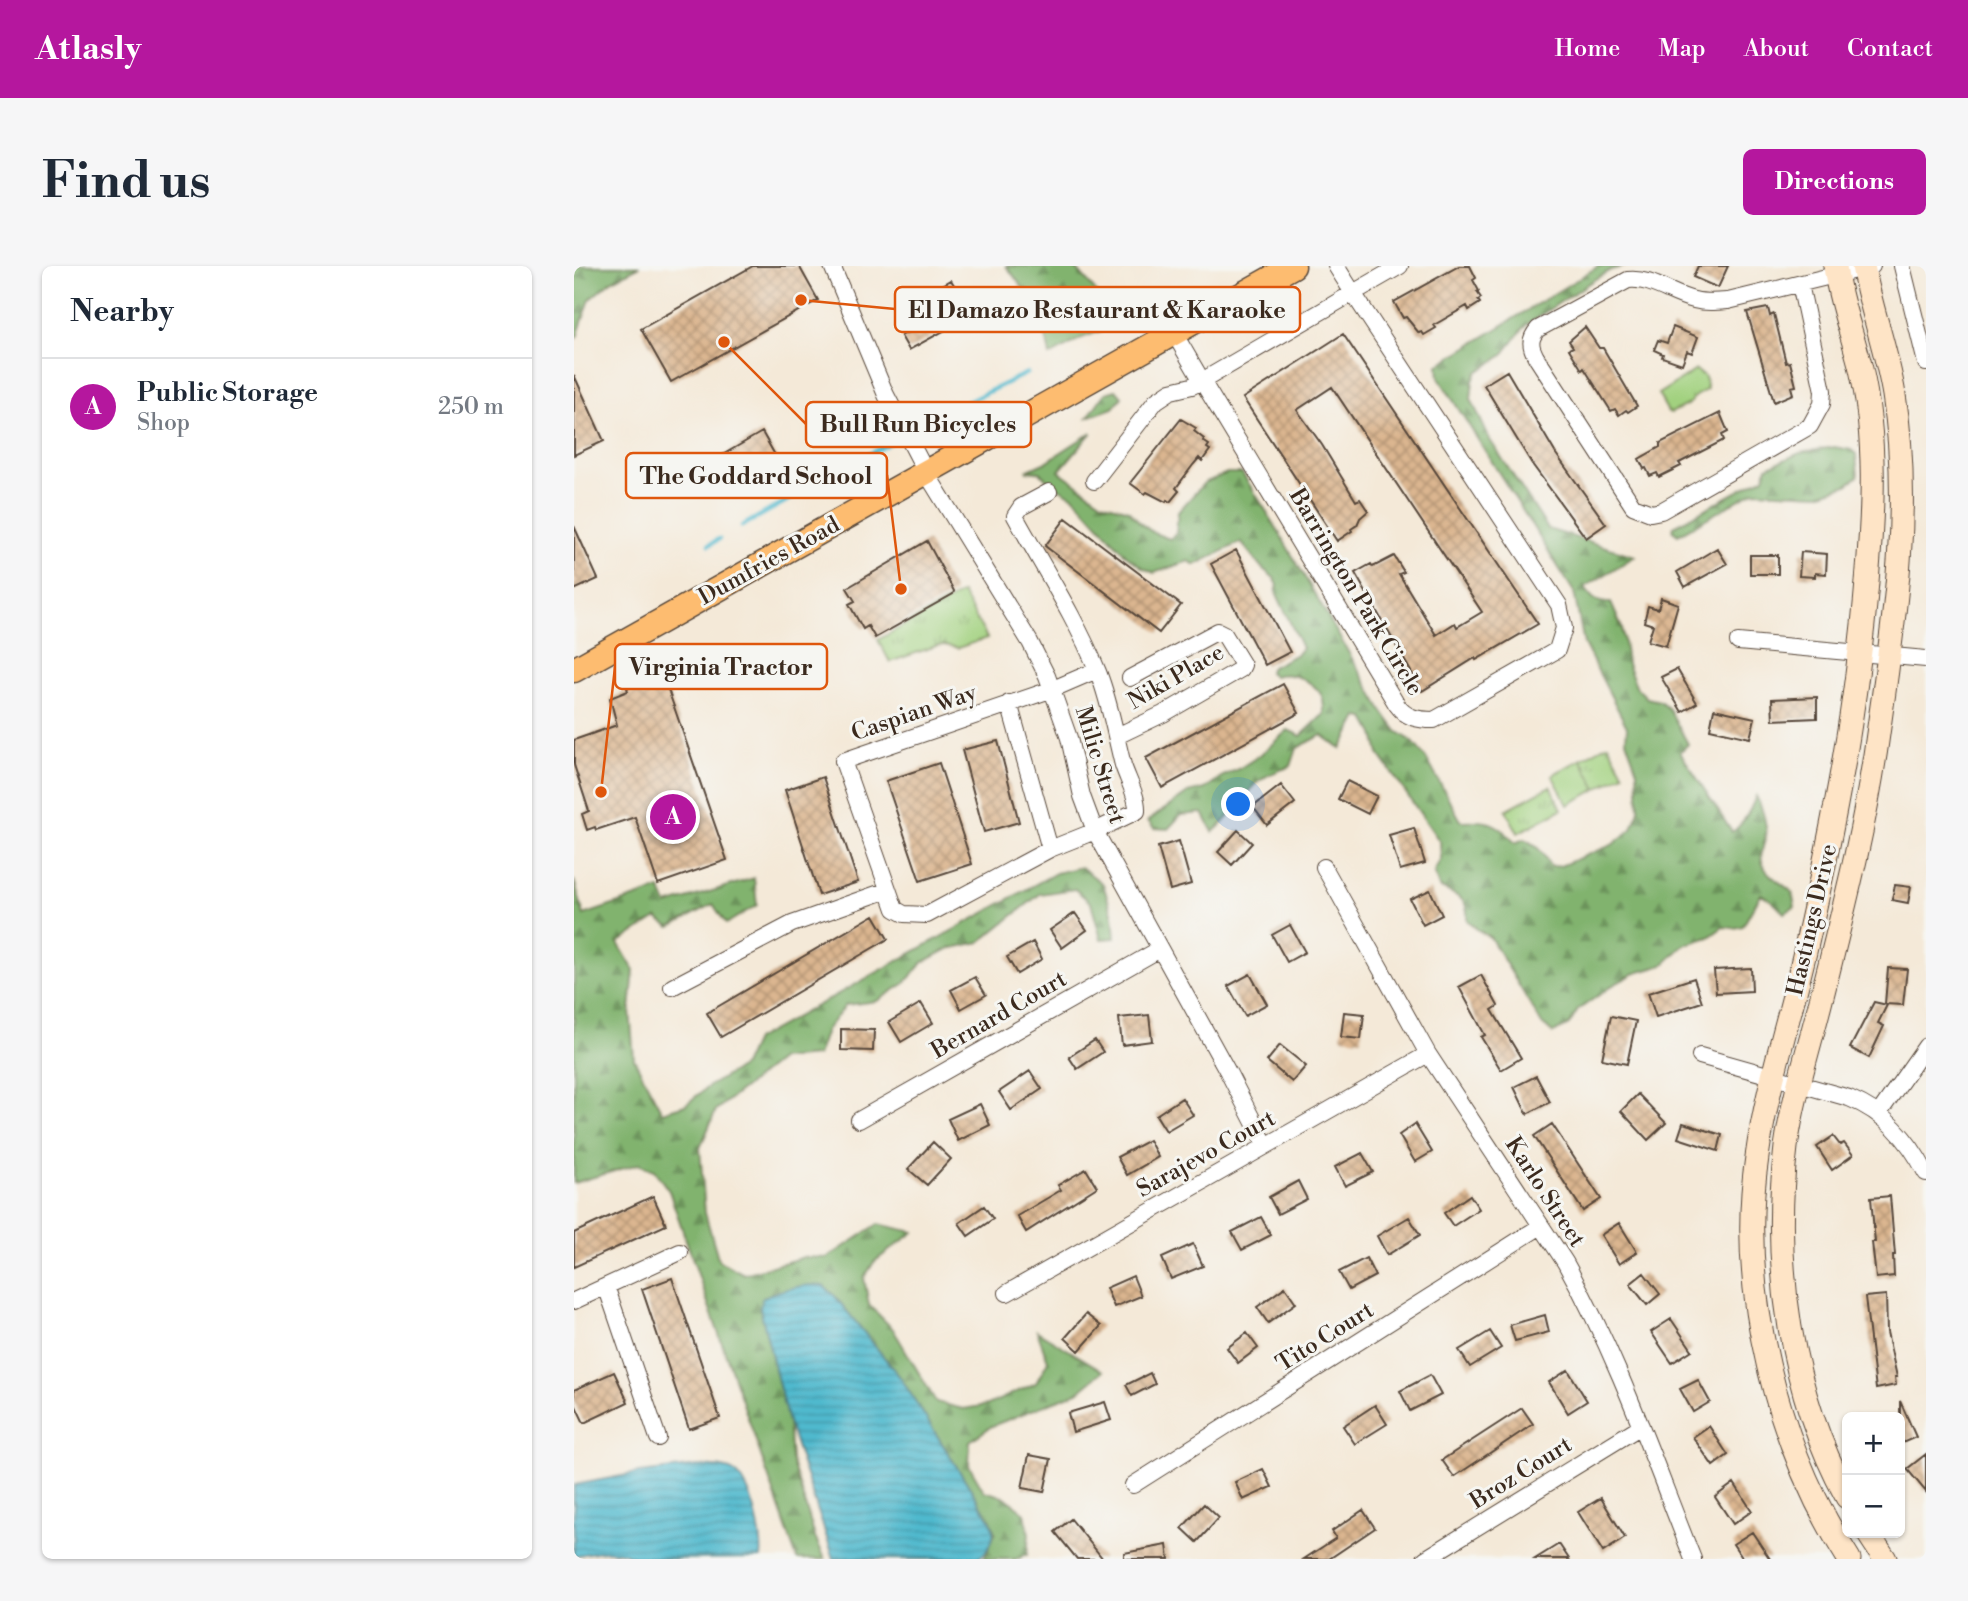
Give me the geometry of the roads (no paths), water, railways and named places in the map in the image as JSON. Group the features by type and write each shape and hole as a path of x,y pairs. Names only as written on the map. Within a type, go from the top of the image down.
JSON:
{"main road":[{"name":"Dumfries Road","path":"574,670 1293,266"}],"street":[{"name":"Milic Street","path":"832,266 886,395 927,474 1035,652 1053,690 1069,738 1082,796 1095,831 1266,1146"},
{"name":"Barrington Park Circle","path":"1174,333 1402,713 1411,718 1434,720 1554,652 1562,639 1564,628 1559,605 1336,266"},
{"path":"1094,481 1156,401 1171,391 1202,381 1400,266"},
{"path":"1902,266 1926,363"},
{"path":"1800,284 1823,391 1822,404 1810,426 1661,511 1651,513 1633,506 1536,357 1531,342 1532,335 1538,329 1628,280 1641,280 1705,302 1728,301 1800,284 1836,270 1866,267"},
{"name":"Hastings Drive","path":"1842,1486 1811,1410 1797,1363 1786,1292 1781,1221 1787,1145 1867,804 1889,656 1901,521 1901,468 1894,396 1866,267"},
{"name":"Hastings Drive","path":"1836,270 1861,369 1872,439 1871,518 1860,653 1844,767 1756,1160 1752,1202 1756,1299 1765,1349 1784,1419 1821,1510 1849,1559"},
{"name":"Niki Place","path":"1049,492 1021,507 1015,516 1097,670 1128,783 1138,806 1137,811 1095,831"},
{"name":"Niki Place","path":"1117,736 1185,701 1241,669 1243,665 1224,634 1218,631 1130,678"},
{"path":"1738,642 1926,659"},
{"name":"Niki Place","path":"1053,690 1097,670"},
{"name":"Caspian Way","path":"1053,690 843,761 895,909 904,914 927,915 1050,849 1095,831"},
{"name":"Caspian Way","path":"1009,704 1050,849"},
{"name":"Karlo Street","path":"1324,867 1428,1054 1565,1262 1591,1310 1641,1426 1693,1559"},
{"path":"672,988 792,925 888,890"},
{"name":"Bernard Court","path":"859,1120 1160,949"},
{"path":"1879,1113 1926,1046"},
{"name":"Sarajevo Court","path":"1007,1293 1428,1054"},
{"path":"1700,1056 1849,1098 1879,1113 1908,1144 1926,1173"},
{"name":"Tito Court","path":"1133,1485 1541,1226"},
{"path":"574,1301 680,1252"},
{"path":"606,1286 658,1438"},
{"name":"Broz Court","path":"1425,1559 1641,1426"},
{"path":"1871,1538 1885,1559"}],"water":[{"path":"810,1285 823,1286 834,1295 900,1377 991,1521 992,1542 978,1559 834,1559 788,1422 760,1308 762,1298 768,1295"},
{"path":"697,1466 726,1469 740,1478 755,1512 761,1538 761,1558 636,1559 621,1552 605,1551 574,1556 574,1485"}],"waterway":[{"path":"932,419 1027,373"},
{"path":"742,526 893,441"},
{"path":"709,545 719,539"}],"place":[{"name":"El Damazo Restaurant & Karaoke","path":"801,300"},
{"name":"Bull Run Bicycles","path":"724,342"},
{"name":"The Goddard School","path":"901,589"},
{"name":"Virginia Tractor","path":"601,792"},
{"name":"Public Storage","path":"673,817"}]}
